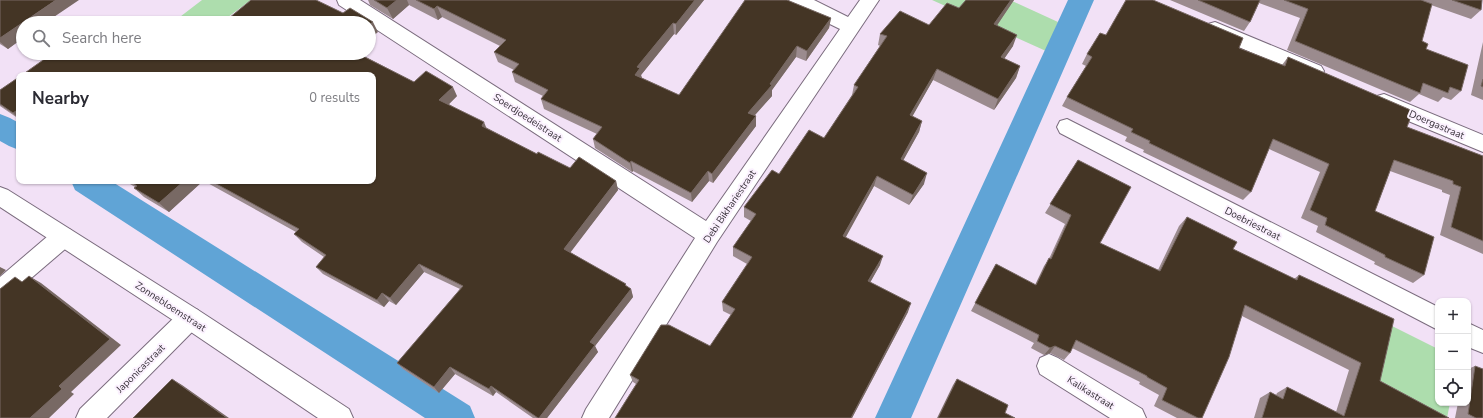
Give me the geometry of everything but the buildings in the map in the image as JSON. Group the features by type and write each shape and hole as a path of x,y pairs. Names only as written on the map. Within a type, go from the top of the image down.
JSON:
{"street":[{"name":"Soerdjoedeistraat","path":"346,0 371,16"},
{"path":"798,0 850,27"},
{"name":"Debi Bikhariestraat","path":"595,418 709,235 850,27 870,0"},
{"name":"Soerdjoedeistraat","path":"376,19 709,235"},
{"path":"1199,22 1330,78"},
{"name":"Doergastraat","path":"1366,94 1483,144"},
{"name":"Doebriestraat","path":"1068,127 1435,317"},
{"name":"Zonnebloemstraat","path":"0,196 190,318 337,417"},
{"path":"0,291 63,237"},
{"name":"Japonicastraat","path":"89,418 190,318"},
{"path":"1471,336 1483,342"},
{"name":"Kalikastraat","path":"1049,366 1133,418"}],"green space":[{"path":"202,0 251,0 229,16 181,16"},
{"path":"932,0 1010,0 1058,22 1046,51"},
{"path":"1392,326 1435,348 1435,406 1449,406 1447,418 1373,386"}],"waterway":[{"path":"893,418 1081,0"},
{"path":"0,126 16,136"},
{"path":"91,184 457,418"}]}
